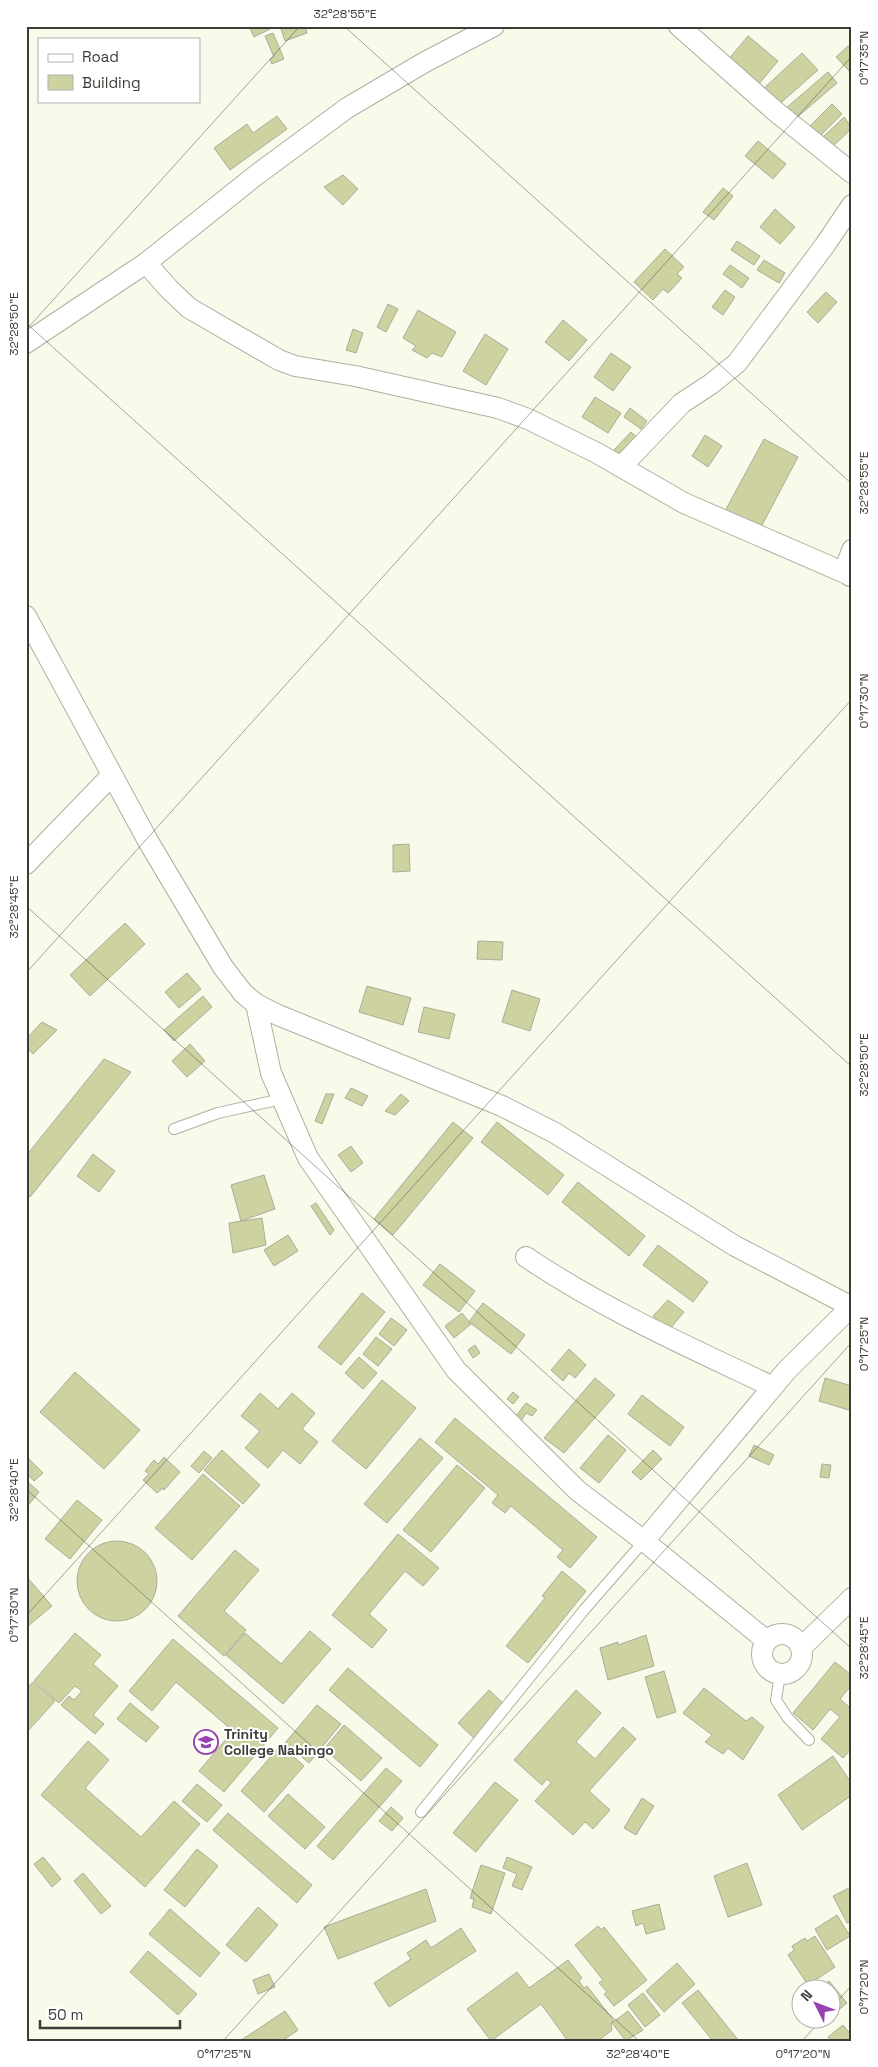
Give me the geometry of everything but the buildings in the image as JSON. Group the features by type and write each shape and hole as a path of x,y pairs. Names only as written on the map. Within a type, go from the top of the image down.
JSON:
{"street":[{"path":"26,343 146,263 255,176 347,108 425,62 494,26"},
{"path":"679,26 775,111 852,173"},
{"path":"621,467 682,403 711,384 737,363 825,245 852,205"},
{"path":"146,263 169,290 189,308 279,360 295,366 355,376 498,408 558,433 684,503 851,576"},
{"path":"851,576 847,564 852,550"},
{"path":"26,616 148,841 223,967 243,993 256,1004 278,1015 502,1106 555,1133 735,1246 852,1307 787,1370 644,1541"},
{"path":"26,864 112,775"},
{"path":"256,1004 271,1073 308,1158 456,1370 578,1490 767,1641"},
{"path":"526,1257 558,1279 617,1312 772,1387"},
{"path":"802,1647 852,1598"},
{"path":"786,1634 793,1636 802,1647 803,1654 798,1667 792,1672 774,1673 765,1664 762,1652 767,1641 773,1636 786,1634"}],"lane":[{"path":"174,1129 218,1114 282,1099"},
{"path":"421,1812 584,1610 644,1541"},
{"path":"780,1674 776,1700 787,1717 809,1740"}],"place":[{"name":"Trinity College Nabingo","path":"206,1742"}]}
